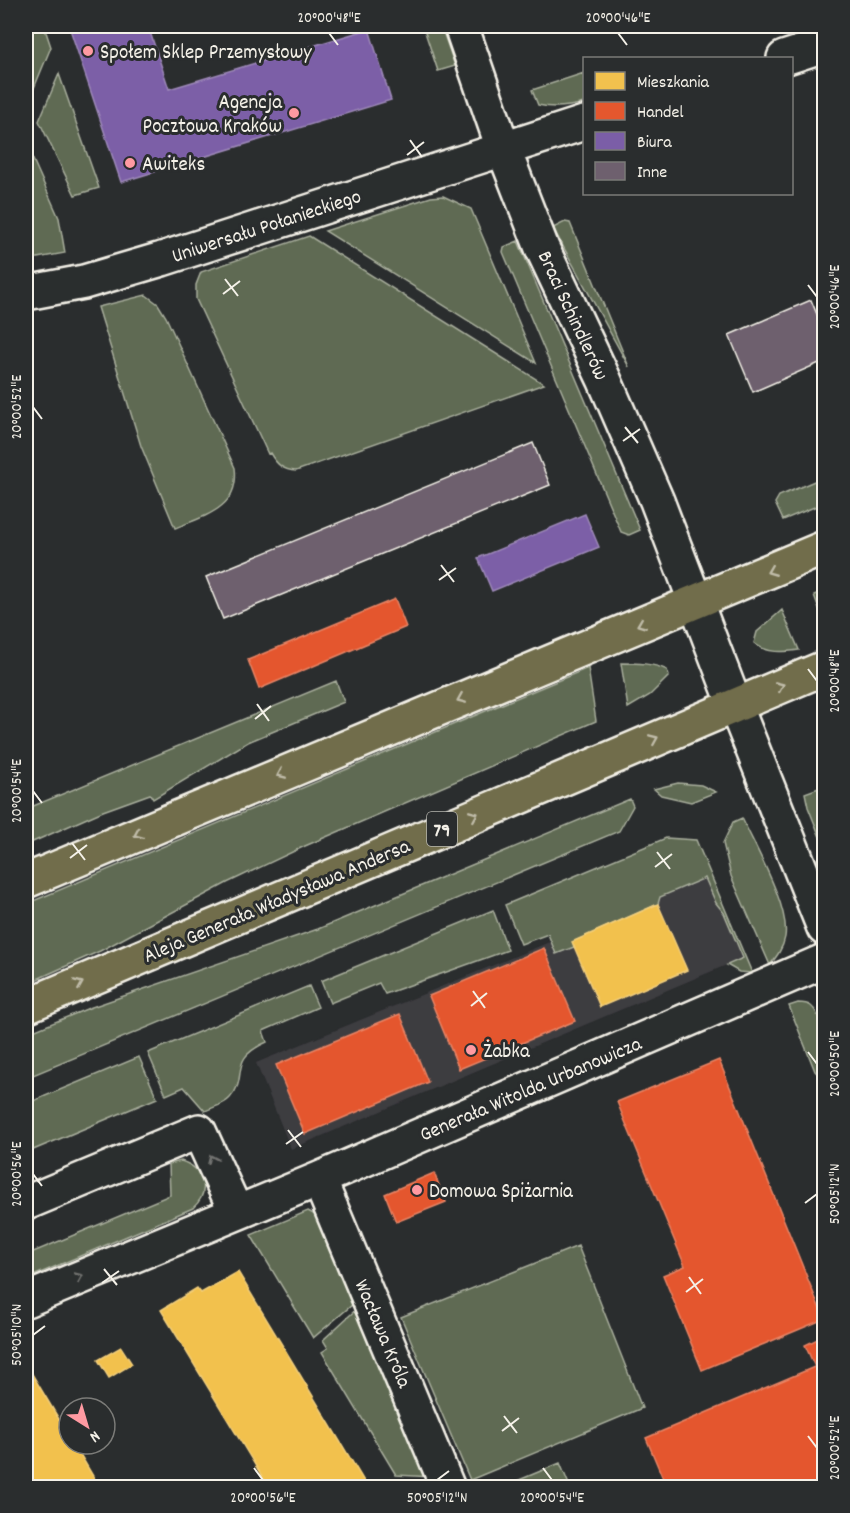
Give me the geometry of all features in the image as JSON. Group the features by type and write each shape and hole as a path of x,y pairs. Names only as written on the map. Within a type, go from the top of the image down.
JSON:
{"main road":[{"path":"26,881 825,548"},
{"name":"Aleja Generała Władysława Andersa","path":"26,1006 825,668"}],"street":[{"name":"Braci Schindlerów","path":"461,26 503,148 542,248 604,379 657,501 735,705 825,928"},
{"path":"787,57 825,45"},
{"name":"Uniwersału Połanieckiego","path":"26,293 84,282 162,259 583,124"},
{"name":"Generała Witolda Urbanowicza","path":"26,1300 319,1179 825,962"},
{"path":"26,1203 199,1131 236,1212"},
{"name":"Wacława Króla","path":"319,1179 448,1488"}],"shaded area":[{"path":"705,878 716,903 724,913 743,958 291,1149 256,1063"}],"green space":[{"path":"26,26 44,26 51,47 29,100 26,93"},
{"path":"423,26 441,26 455,66 438,71"},
{"path":"583,73 583,103 561,107 538,105 532,90"},
{"path":"59,74 99,188 75,195 39,121"},
{"path":"26,144 59,218 65,253 26,260"},
{"path":"443,196 471,209 536,363 325,231 431,197"},
{"path":"565,222 570,223 629,367 553,228"},
{"path":"309,236 544,384 296,471 281,466 270,453 268,454 196,299 196,285 201,272"},
{"path":"518,241 640,530 629,535 621,532 503,252 504,247"},
{"path":"146,295 158,304 166,317 235,468 232,493 226,501 208,514 175,528 141,446 98,307"},
{"path":"824,477 824,503 783,520 775,503 779,496"},
{"path":"824,591 824,622 814,595"},
{"path":"782,610 799,650 781,652 759,647 754,643 757,632"},
{"path":"621,663 656,666 667,670 669,676 650,695 628,708"},
{"path":"588,668 596,721 305,846 227,883 100,951 26,984 26,904"},
{"path":"336,681 344,702 248,742 153,799 150,794 103,811 28,844 26,842 26,809"},
{"path":"678,783 701,785 716,792 691,802 661,795 654,789"},
{"path":"824,786 824,847 808,807 805,793"},
{"path":"630,799 633,806 619,831 26,1078 26,1034 89,1008 318,929"},
{"path":"742,818 777,894 785,924 783,945 770,965 731,876 723,843 733,822"},
{"path":"666,838 696,840 752,973 739,972 727,965 743,958 724,913 716,903 705,878 660,897 658,904 573,942 574,947 556,954 548,934 521,944 505,905"},
{"path":"493,910 508,950 385,994 379,983 330,1003 321,981"},
{"path":"309,986 318,1007 263,1031 267,1042 247,1055 241,1068 236,1090 228,1100 205,1111 184,1087 166,1095 148,1053"},
{"path":"798,1003 811,1006 819,1019 824,1049 823,1074 815,1071 789,1006"},
{"path":"139,1057 157,1098 26,1153 26,1104"},
{"path":"181,1161 196,1169 203,1181 202,1195 193,1208 26,1279 26,1255 170,1195 169,1164"},
{"path":"308,1211 319,1217 359,1299 313,1338 251,1235"},
{"path":"578,1246 642,1408 470,1480 401,1317"},
{"path":"361,1305 433,1477 396,1475 322,1352 328,1348 323,1340"},
{"path":"560,1463 570,1487 514,1487 512,1483"}],"building: Mieszkania":[{"path":"658,904 687,970 600,1007 572,942"},
{"path":"238,1272 368,1488 269,1488 161,1310 197,1288 201,1293"},
{"path":"121,1347 132,1364 109,1378 98,1360"},
{"path":"26,1364 57,1416 57,1456 81,1456 100,1488 26,1488"}],"building: Handel":[{"path":"395,599 406,627 259,689 248,660"},
{"path":"544,948 575,1021 459,1069 429,996"},
{"path":"400,1014 428,1082 305,1134 276,1065"},
{"path":"719,1060 824,1319 702,1370 663,1275 685,1266 617,1102"},
{"path":"434,1173 446,1202 396,1222 385,1194"},
{"path":"824,1336 824,1363 815,1367 805,1345"},
{"path":"824,1363 824,1488 667,1488 646,1438"}],"building: Biura":[{"path":"69,26 148,26 169,89 369,29 391,100 121,182"},
{"path":"585,514 599,547 492,591 478,558"}],"building: Inne":[{"path":"811,300 824,331 824,361 753,392 729,335"},
{"path":"533,443 550,485 223,619 206,577"}],"place":[{"name":"Społem Sklep Przemysłowy","path":"88,51"},
{"name":"Agencja Pocztowa Kraków","path":"294,113"},
{"name":"Awiteks","path":"130,163"},
{"name":"Żabka","path":"471,1050"},
{"name":"Domowa Spiżarnia","path":"417,1190"}]}
